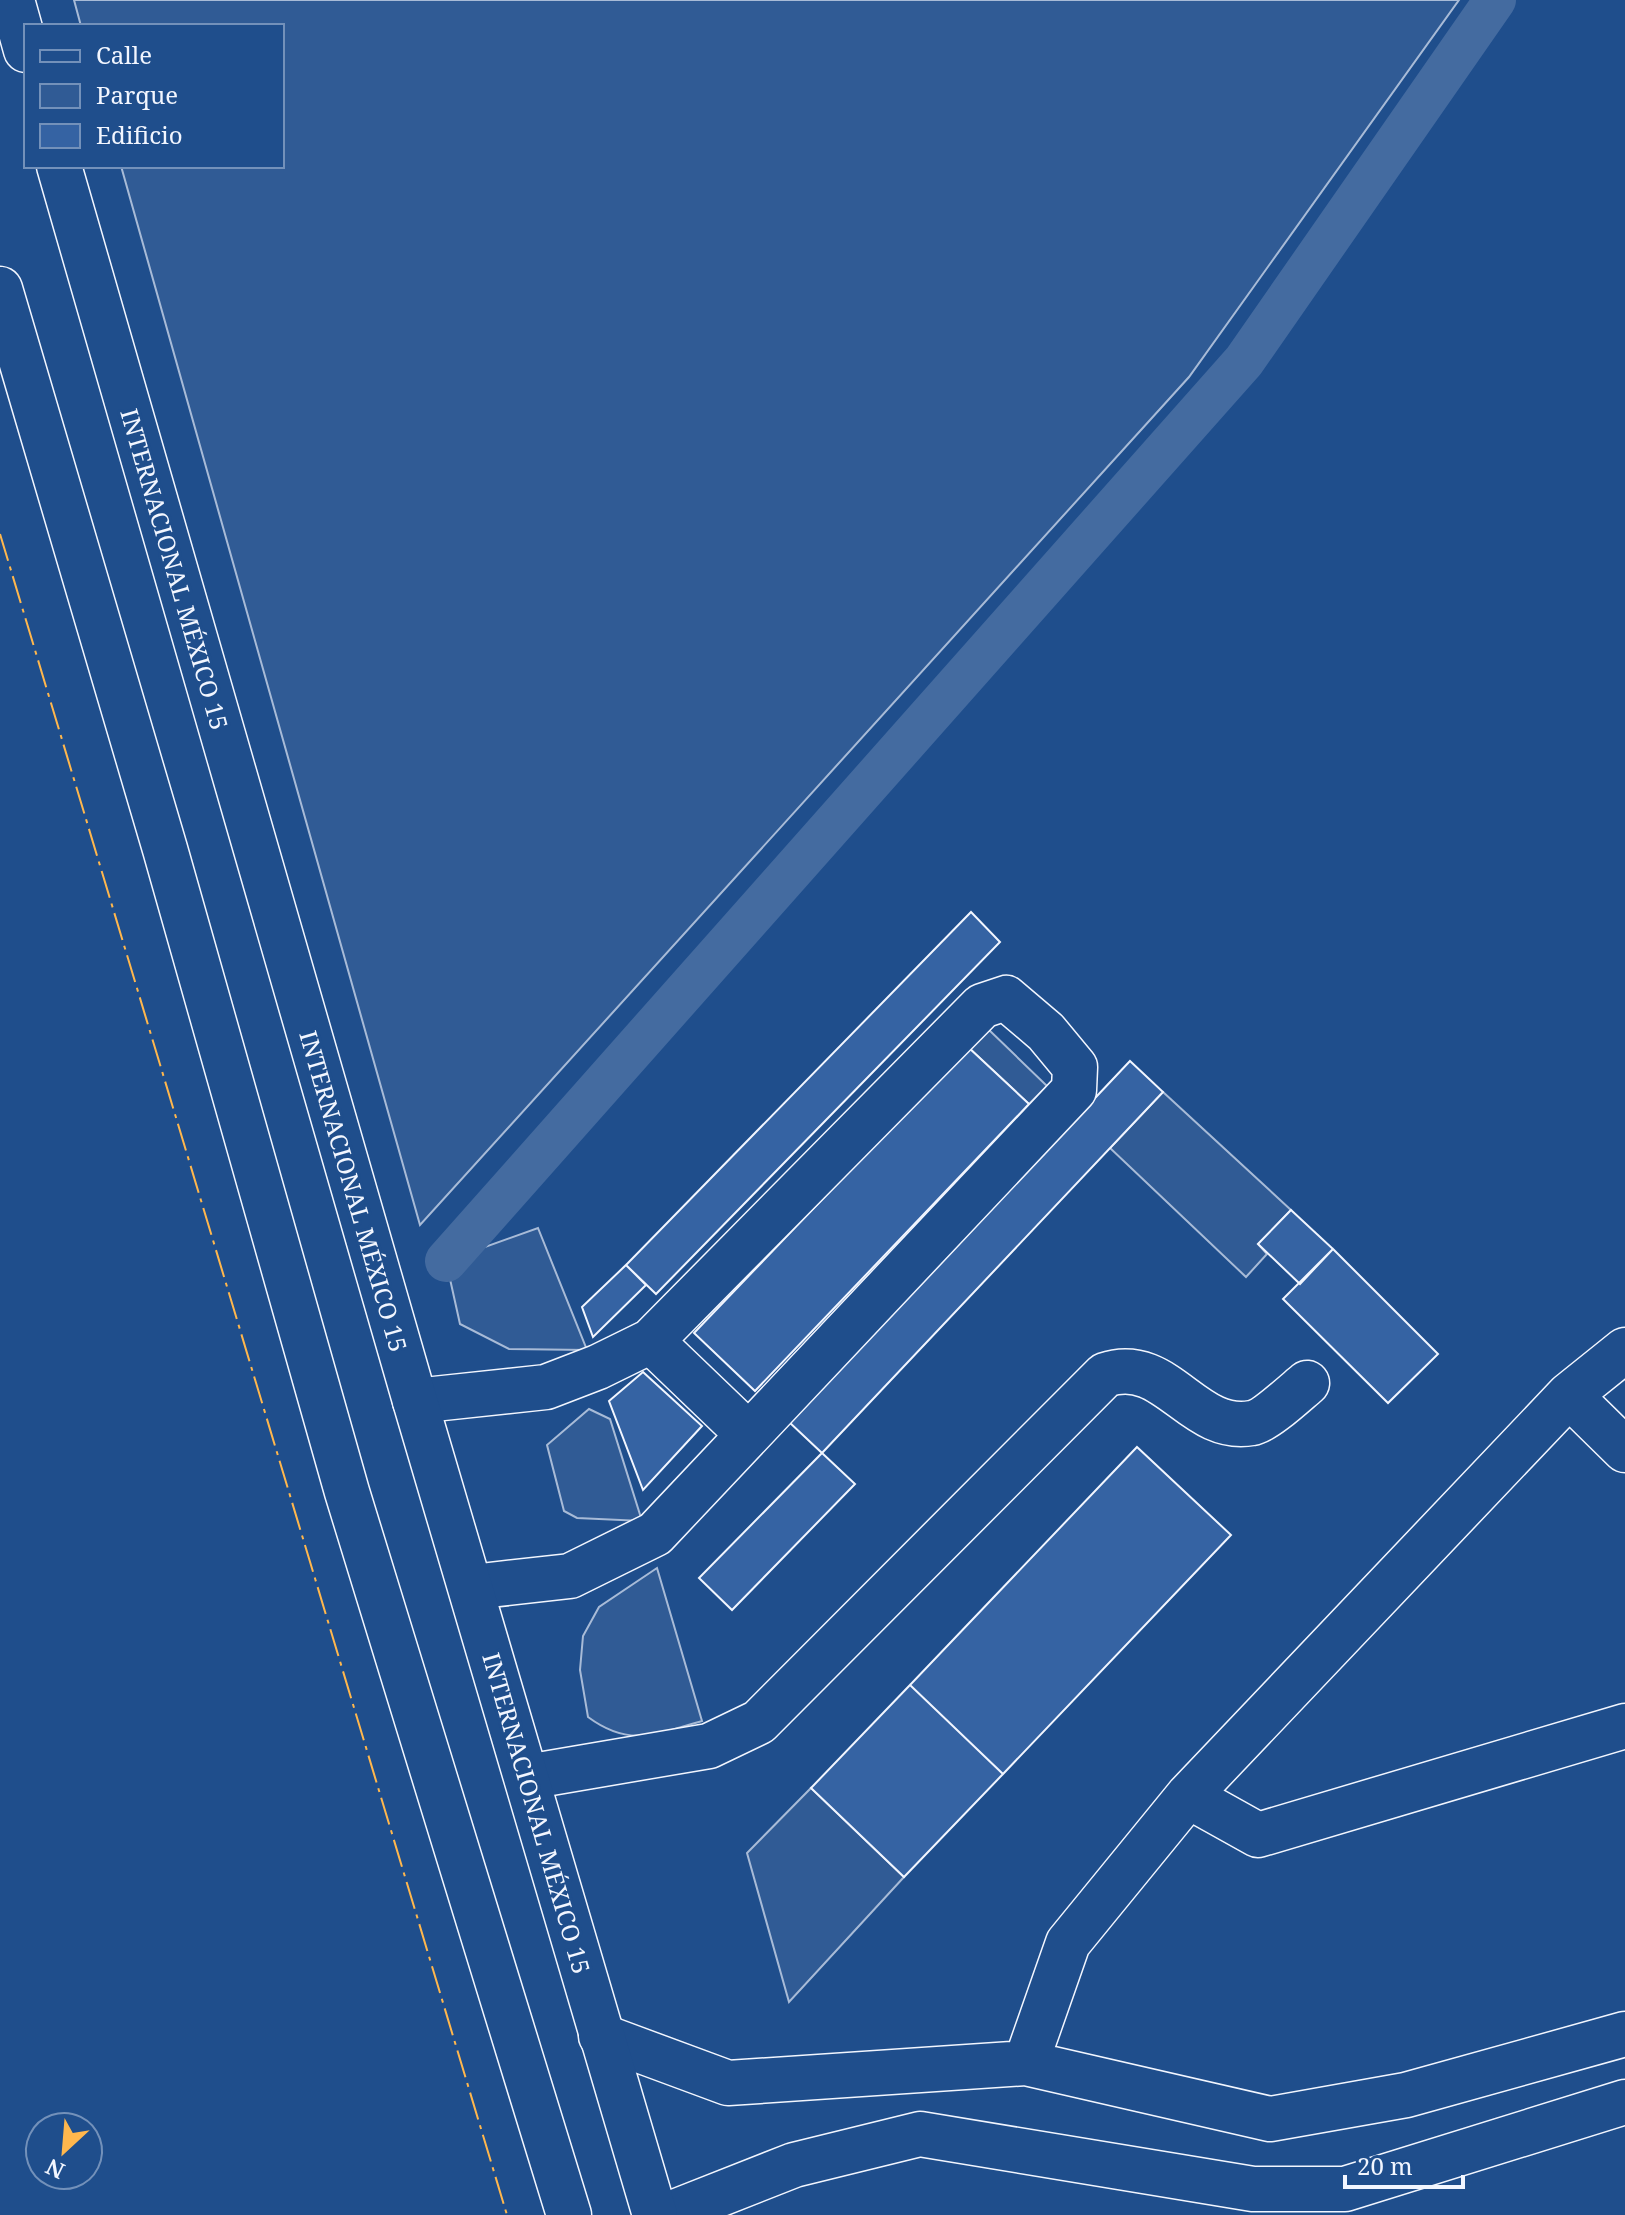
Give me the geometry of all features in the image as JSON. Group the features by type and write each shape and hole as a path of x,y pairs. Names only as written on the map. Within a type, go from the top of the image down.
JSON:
{"main road":[{"path":"12,0 24,43"},
{"name":"INTERNACIONAL MÉXICO 15","path":"60,168 415,1401 655,2215"},
{"path":"0,289 165,849 347,1492 569,2215"},
{"path":"415,1401 546,1387 598,1367 651,1341 982,1006 1006,998 1046,1032 1075,1067 1074,1090 655,1534 570,1576 472,1587"},
{"path":"651,1341 748,1434"},
{"path":"1026,2063 1068,1943 1188,1796 1569,1395 1625,1350"},
{"path":"527,1777 709,1746 759,1722 1105,1375 1125,1369 1143,1372 1205,1414 1231,1423 1254,1423 1307,1383"},
{"path":"1569,1395 1625,1450"},
{"path":"1188,1796 1258,1835 1625,1726"},
{"path":"601,2036 728,2083 1026,2063 1270,2119 1406,2095 1625,2034"},
{"path":"667,2215 794,2165 920,2134 1253,2189 1345,2189 1625,2102"}],"green space":[{"path":"74,0 1459,0 1189,377 420,1225 122,168 284,168 284,24 80,24"},
{"path":"987,1028 1047,1086 1029,1104 968,1047"},
{"path":"1163,1092 1291,1210 1258,1244 1267,1254 1246,1277 1110,1148"},
{"path":"538,1228 587,1350 509,1349 460,1324 446,1261"},
{"path":"589,1409 610,1419 642,1521 577,1518 564,1511 547,1445"},
{"path":"657,1568 702,1721 644,1736 617,1733 588,1717 580,1670 583,1636 599,1607"},
{"path":"811,1788 904,1877 789,2002 747,1853"}],"building":[{"path":"971,912 1000,942 656,1294 626,1265"},
{"path":"968,1047 1029,1104 755,1391 694,1333"},
{"path":"1130,1061 1163,1092 822,1453 789,1422"},
{"path":"1291,1210 1333,1249 1300,1284 1258,1244"},
{"path":"1333,1249 1438,1354 1388,1403 1283,1299"},
{"path":"626,1265 646,1285 593,1337 582,1307"},
{"path":"643,1372 702,1426 643,1490 609,1401"},
{"path":"1137,1447 1231,1535 1003,1774 910,1685"},
{"path":"822,1453 855,1484 732,1610 699,1578"},
{"path":"910,1685 1003,1774 904,1877 811,1788"}],"waterway":[{"path":"446,1261 1244,361 1495,0"}],"power":[{"path":"0,534 507,2215"}]}
